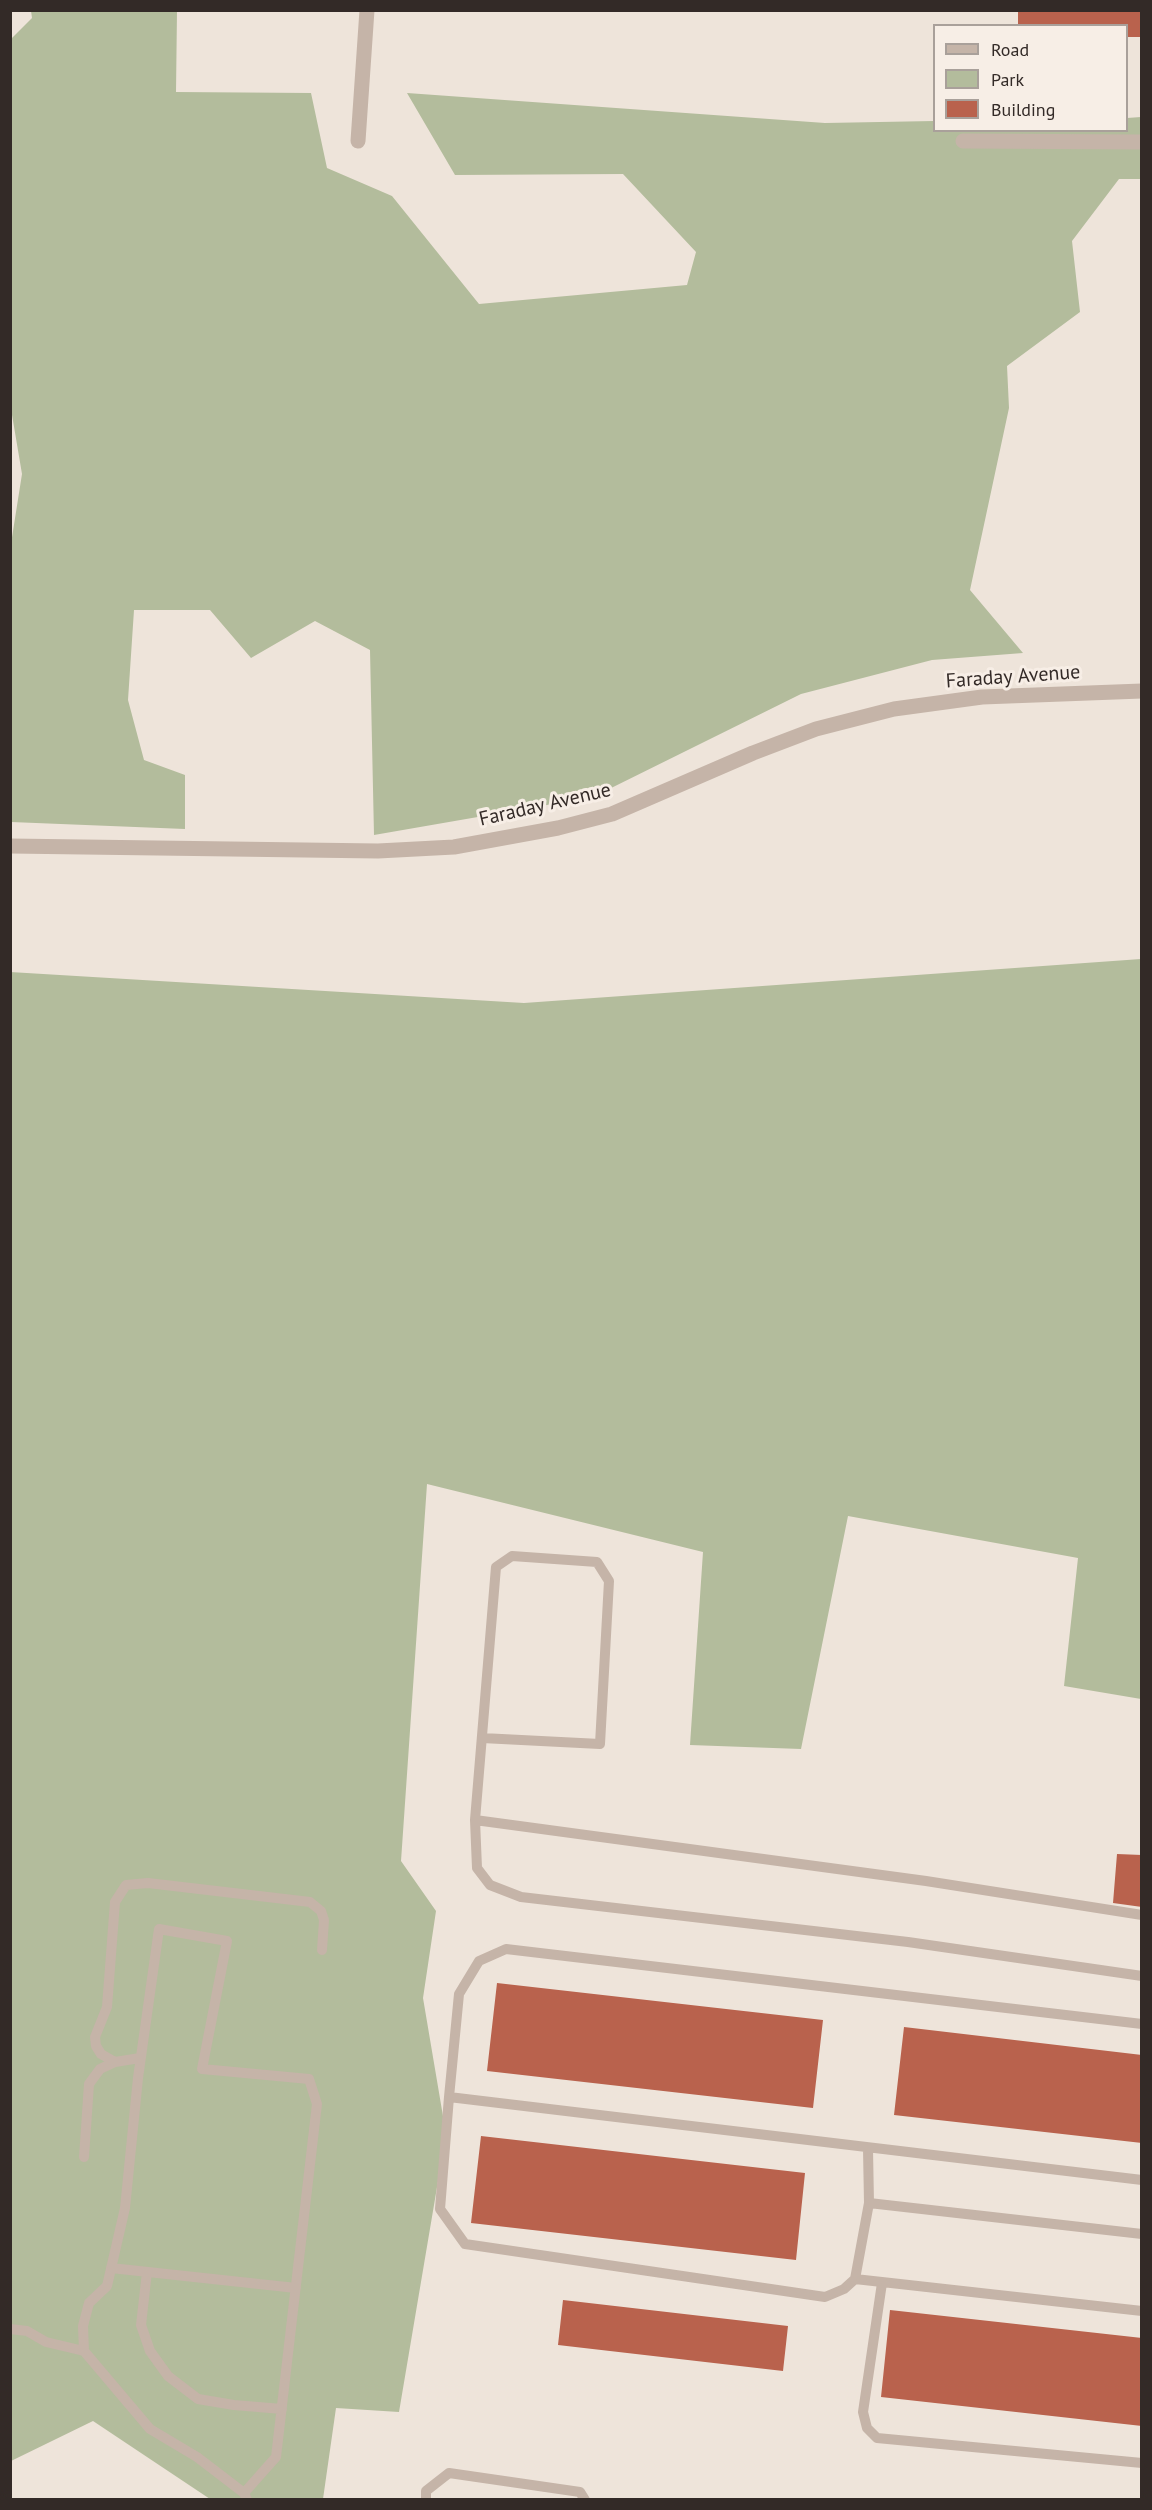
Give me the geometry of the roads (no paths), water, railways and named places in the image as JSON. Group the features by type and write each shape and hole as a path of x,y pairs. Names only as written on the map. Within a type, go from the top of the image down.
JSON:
{"street":[{"path":"358,141 367,10"},
{"path":"963,141 1142,142"},
{"name":"Faraday Avenue","path":"10,846 378,851 454,847 558,828 612,814 816,729 894,709 982,698 1142,691"}],"lane":[{"path":"482,1738 600,1744 609,1581 597,1562 512,1556 496,1567 482,1738 476,1820 477,1868 490,1885 522,1896 908,1942 1142,1976"},
{"path":"476,1820 926,1881 1142,1915"},
{"path":"115,2062 101,2054 95,2037 107,2007 115,1902 126,1885 148,1883 310,1902 321,1911 324,1920 322,1950"},
{"path":"10,2329 27,2331 46,2342 84,2351 150,2429 197,2457 246,2496 276,2457 317,2104 309,2079 202,2070 226,1941 159,1929 141,2058 125,2208 107,2286 89,2302 83,2326 84,2351"},
{"path":"868,2149 868,2203 855,2279 844,2289 825,2297 465,2244 440,2209 459,1994 479,1961 506,1949 1142,2024"},
{"path":"84,2157 89,2084 100,2069 115,2062 141,2058"},
{"path":"449,2097 868,2149 1142,2180"},
{"path":"868,2203 1142,2234"},
{"path":"111,2268 296,2288"},
{"path":"147,2272 141,2325 150,2351 168,2376 198,2399 282,2409"},
{"path":"855,2279 1142,2311"},
{"path":"882,2283 863,2412 867,2428 877,2438 1142,2463"},
{"path":"426,2499 426,2492 449,2473 580,2492 585,2499"}]}
